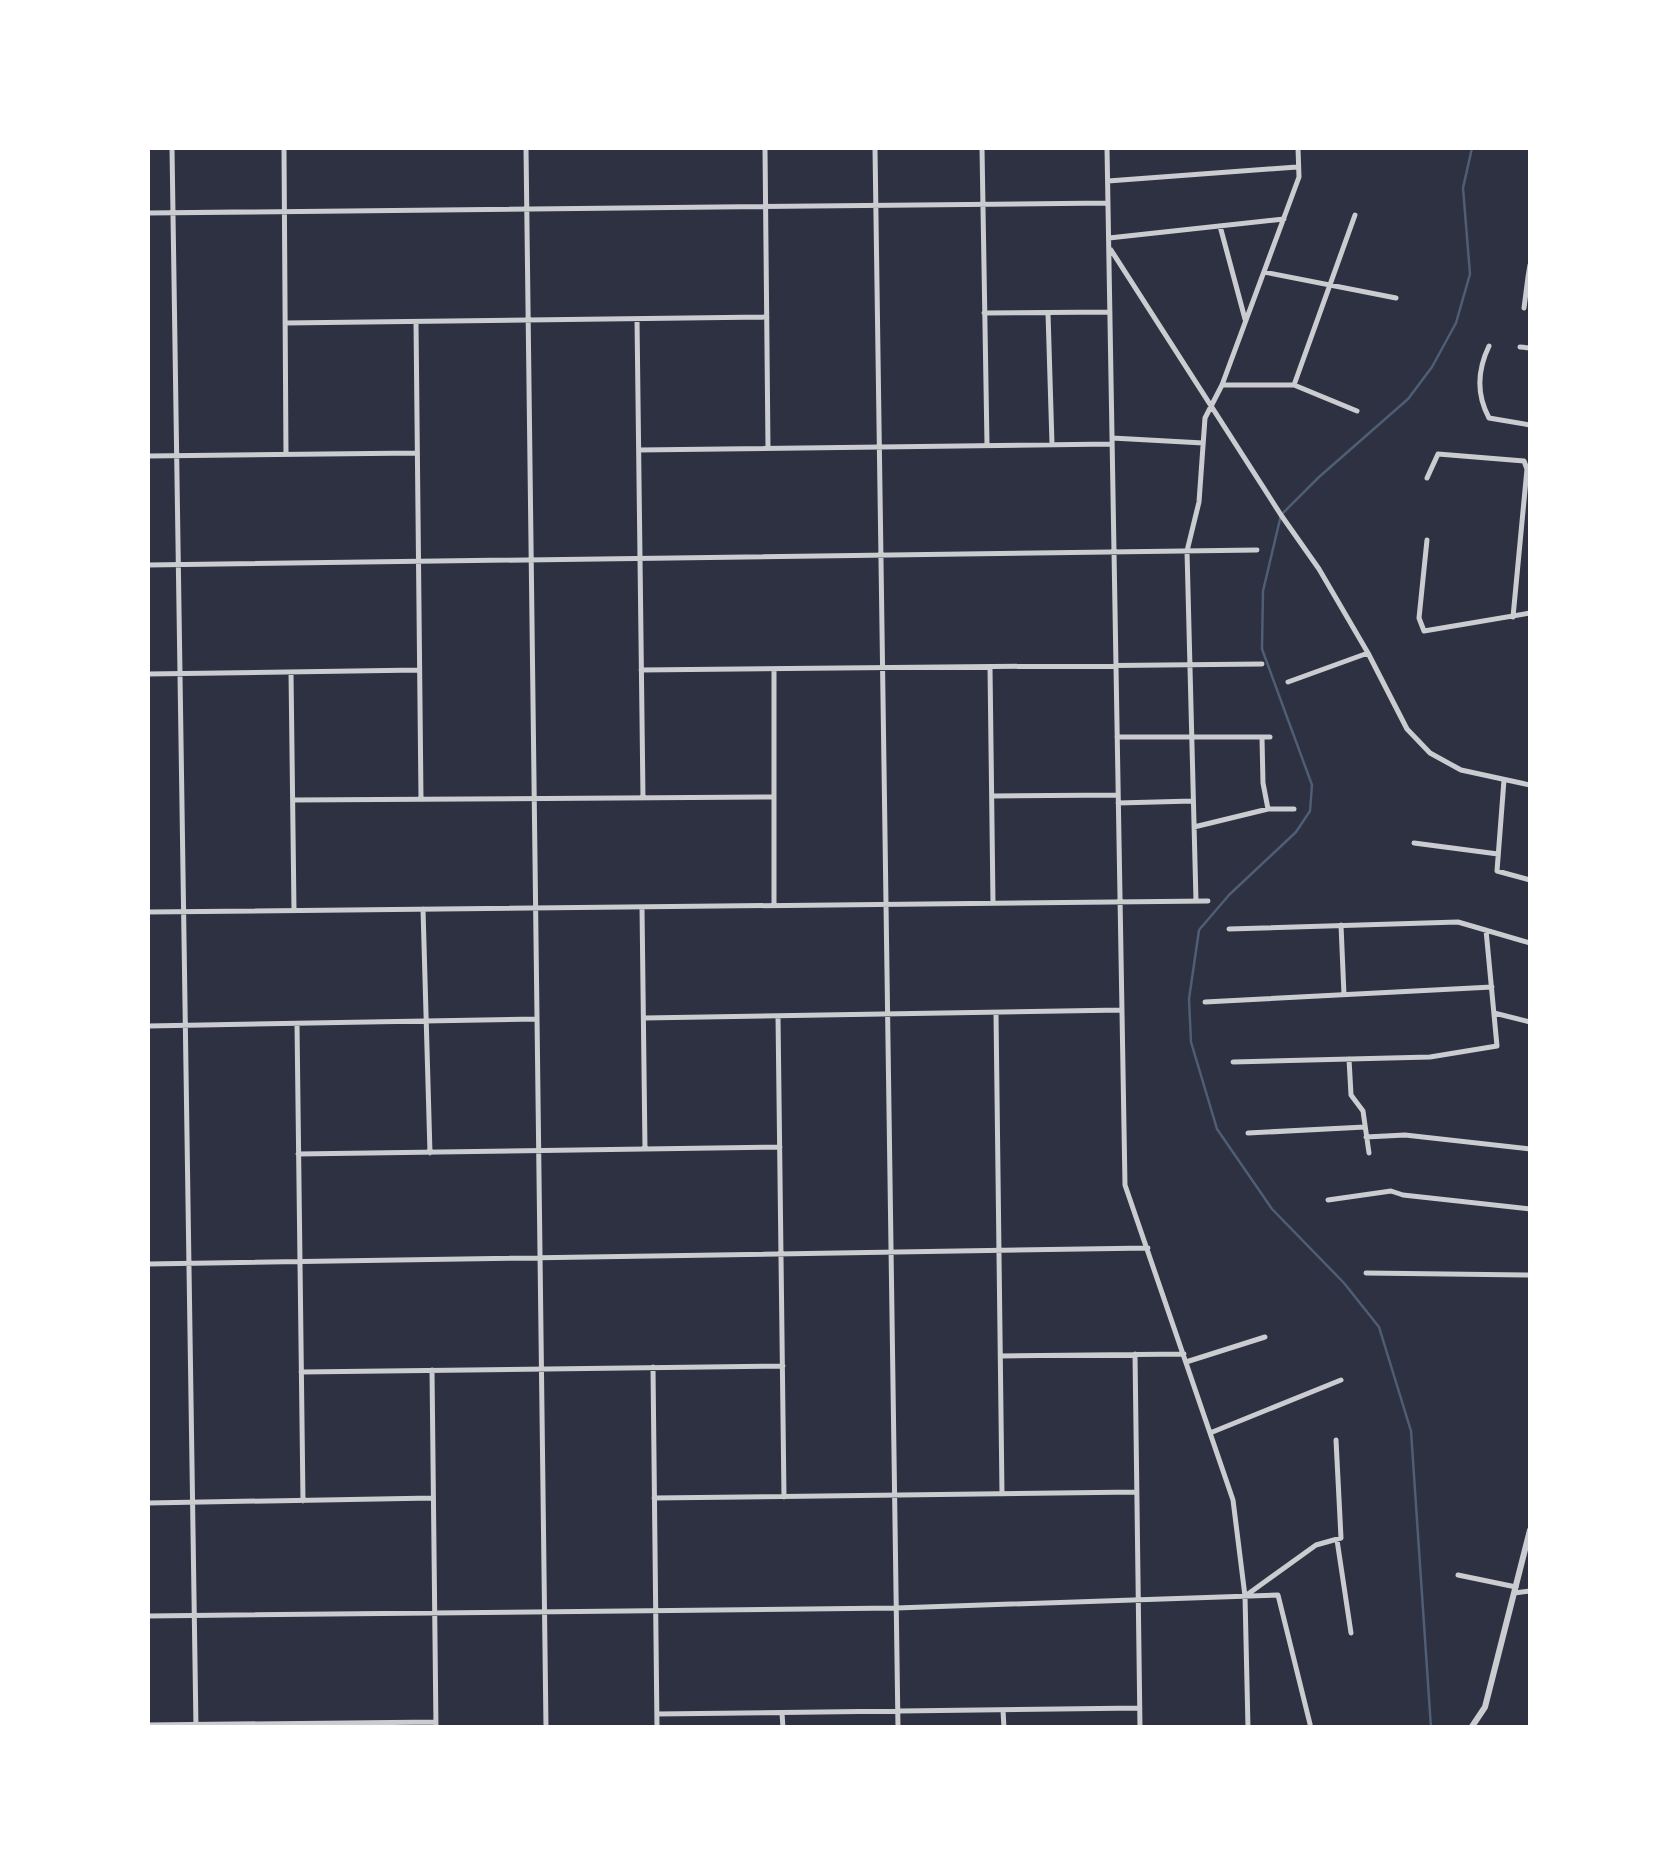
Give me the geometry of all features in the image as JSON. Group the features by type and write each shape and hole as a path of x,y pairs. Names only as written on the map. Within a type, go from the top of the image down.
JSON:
{"street":[{"path":"172,148 196,1726"},
{"path":"284,148 286,454"},
{"path":"526,148 546,1728"},
{"path":"765,148 768,448"},
{"path":"875,148 898,1728"},
{"path":"982,148 987,445"},
{"path":"1108,148 1125,1186 1233,1500 1246,1596 1248,1728"},
{"path":"1196,901 1187,550 1199,502 1205,418 1222,385 1299,177 1298,148"},
{"path":"1108,181 1296,168"},
{"path":"148,213 1108,203"},
{"path":"1294,385 1355,214"},
{"path":"1109,238 1284,219"},
{"path":"1220,226 1246,322"},
{"path":"1109,248 1319,568 1408,729 1430,752 1461,770 1530,785"},
{"path":"1524,308 1530,265"},
{"path":"1264,272 1396,298"},
{"path":"1048,312 1052,444"},
{"path":"984,314 1110,312"},
{"path":"285,323 767,317"},
{"path":"637,318 643,798"},
{"path":"416,321 421,799"},
{"path":"1488,346 1479,378 1480,397 1489,418 1530,425"},
{"path":"1520,346 1530,348"},
{"path":"1222,385 1294,385 1357,411"},
{"path":"639,450 1203,442"},
{"path":"148,456 418,453"},
{"path":"1427,478 1438,454 1524,461 1527,469 1512,617"},
{"path":"1427,540 1418,618 1424,631 1530,613"},
{"path":"148,565 1257,550"},
{"path":"1288,682 1368,653"},
{"path":"641,670 1262,664"},
{"path":"990,667 993,903"},
{"path":"774,669 774,905"},
{"path":"148,674 420,670"},
{"path":"291,672 294,910"},
{"path":"1117,736 1266,737 1263,782 1268,809"},
{"path":"1504,780 1497,871 1530,880"},
{"path":"992,796 1193,801"},
{"path":"293,800 774,797"},
{"path":"1194,827 1268,809 1294,809"},
{"path":"1414,843 1498,854"},
{"path":"148,912 1208,901"},
{"path":"642,907 645,1149"},
{"path":"423,909 430,1152"},
{"path":"1228,929 1458,922 1530,944"},
{"path":"1342,926 1344,995"},
{"path":"1233,1062 1430,1057 1497,1046 1486,930"},
{"path":"1205,1002 1492,988"},
{"path":"644,1018 1122,1010"},
{"path":"996,1012 1002,1494"},
{"path":"1494,1013 1530,1022"},
{"path":"778,1016 784,1497"},
{"path":"148,1026 537,1020"},
{"path":"297,1024 303,1500"},
{"path":"1349,1059 1351,1095 1363,1111 1368,1153"},
{"path":"1248,1133 1365,1127"},
{"path":"1366,1136 1404,1134 1530,1150"},
{"path":"298,1154 780,1147"},
{"path":"1328,1200 1392,1191 1530,1209"},
{"path":"148,1264 1148,1248"},
{"path":"1366,1273 1530,1276"},
{"path":"1186,1362 1265,1336"},
{"path":"1135,1354 1140,1728"},
{"path":"1000,1356 1184,1354"},
{"path":"301,1372 783,1366"},
{"path":"653,1367 657,1728"},
{"path":"148,1725 436,1725 432,1370"},
{"path":"1210,1433 1341,1380"},
{"path":"1246,1596 1316,1546 1341,1538 1336,1440"},
{"path":"654,1498 1137,1492"},
{"path":"148,1503 433,1498"},
{"path":"1471,1728 1485,1707 1530,1530"},
{"path":"1337,1540 1351,1632"},
{"path":"1458,1575 1530,1591"},
{"path":"148,1616 896,1608 1278,1595 1311,1728"},
{"path":"657,1714 1140,1708"},
{"path":"1003,1710 1004,1728"},
{"path":"782,1712 782,1728"}],"waterway":[{"path":"1431,1728 1411,1431 1379,1327 1344,1283 1272,1209 1217,1129 1191,1042 1189,999 1199,930 1229,895 1296,832 1310,811 1312,785 1262,649 1263,591 1281,515 1408,399 1432,367 1456,323 1470,274 1463,188 1472,148"}]}
